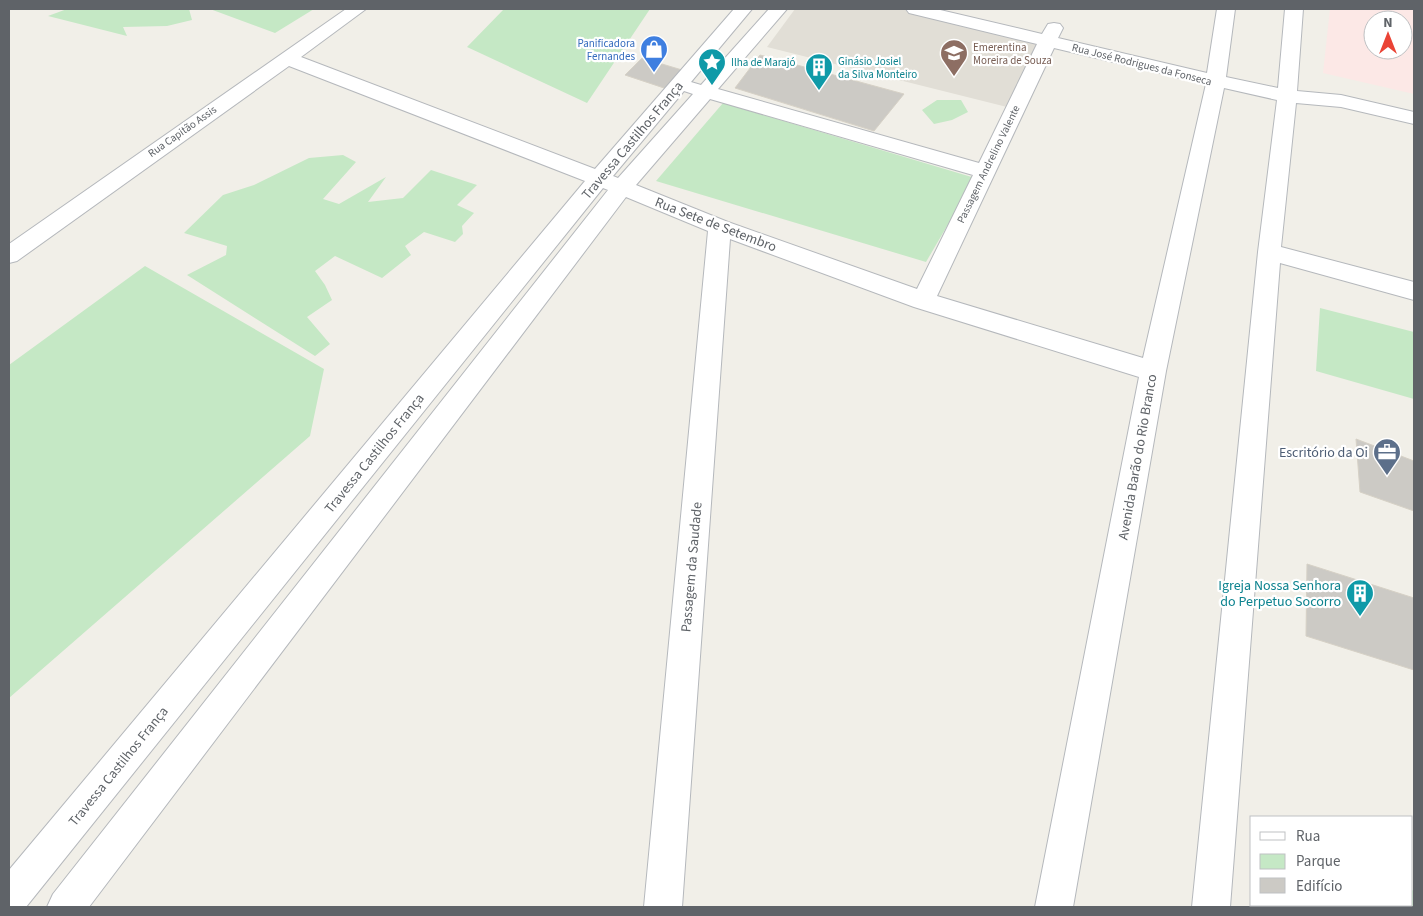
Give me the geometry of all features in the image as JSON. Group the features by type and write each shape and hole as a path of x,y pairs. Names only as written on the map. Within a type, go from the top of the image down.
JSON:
{"street":[{"name":"Rua Capitão Assis","path":"9,255 357,9"},
{"name":"Travessa Castilhos França","path":"66,907 347,546 610,183 678,85 743,9"},
{"name":"Travessa Castilhos França","path":"9,899 311,530 610,183 707,92 778,9"},
{"name":"Rua José Rodrigues da Fonseca","path":"915,9 1052,35 1414,118"},
{"name":"Rua José Rodrigues da Fonseca","path":"974,9 1052,35"},
{"name":"Avenida Barão do Rio Branco","path":"1054,907 1153,371 1217,73 1226,9"},
{"path":"1212,907 1269,252 1288,88 1294,9"},
{"name":"Passagem Andrelino Valente","path":"923,300 983,172 1052,35"},
{"name":"Rua Sete de Setembro","path":"286,58 720,227 923,300 1153,371"},
{"path":"678,85 983,172"},
{"name":"Passagem da Saudade","path":"663,907 720,227"},
{"path":"1269,252 1414,291"},
{"path":"311,530 347,546"}],"shaded area":[{"name":"Emerentina Moreira de Souza","path":"795,9 902,9 1039,43 1007,107 767,47"},
{"path":"1330,9 1414,9 1414,94 1323,73"}],"green space":[{"path":"67,9 189,9 192,20 167,26 123,27 127,36 48,16"},
{"path":"210,9 314,9 275,33"},
{"path":"504,9 650,9 587,103 467,47"},
{"path":"937,100 961,100 968,112 952,120 934,124 922,110"},
{"path":"723,103 975,178 926,262 656,181"},
{"path":"343,155 356,162 323,199 339,204 386,177 368,202 403,198 431,170 477,185 457,205 474,213 462,226 463,234 455,242 424,232 405,246 411,255 382,278 335,256 315,271 325,285 332,300 307,317 330,344 315,356 187,275 226,255 227,246 184,233 223,195 254,185 309,158"},
{"path":"145,266 324,369 310,436 9,698 9,365"},
{"path":"1320,308 1414,332 1414,399 1316,371"},
{"path":"1414,891 1414,907 1305,907 1413,906"}],"building":[{"name":"Ginásio Josiel da Silva Monteiro","path":"760,55 904,94 874,131 735,88"},
{"name":"Panificadora Fernandes","path":"642,58 682,70 667,89 625,75"},
{"name":"Escritório da Oi","path":"1356,439 1414,461 1414,511 1360,492"},
{"name":"Igreja Nossa Senhora do Perpetuo Socorro","path":"1307,564 1414,598 1414,670 1306,636"}],"place":[{"name":"Panificadora Fernandes","path":"654,73"},
{"name":"Emerentina Moreira de Souza","path":"954,77"},
{"name":"Ilha de Marajó","path":"712,86"},
{"name":"Ginásio Josiel da Silva Monteiro","path":"819,91"},
{"name":"Escritório da Oi","path":"1387,476"},
{"name":"Igreja Nossa Senhora do Perpetuo Socorro","path":"1360,617"}]}
